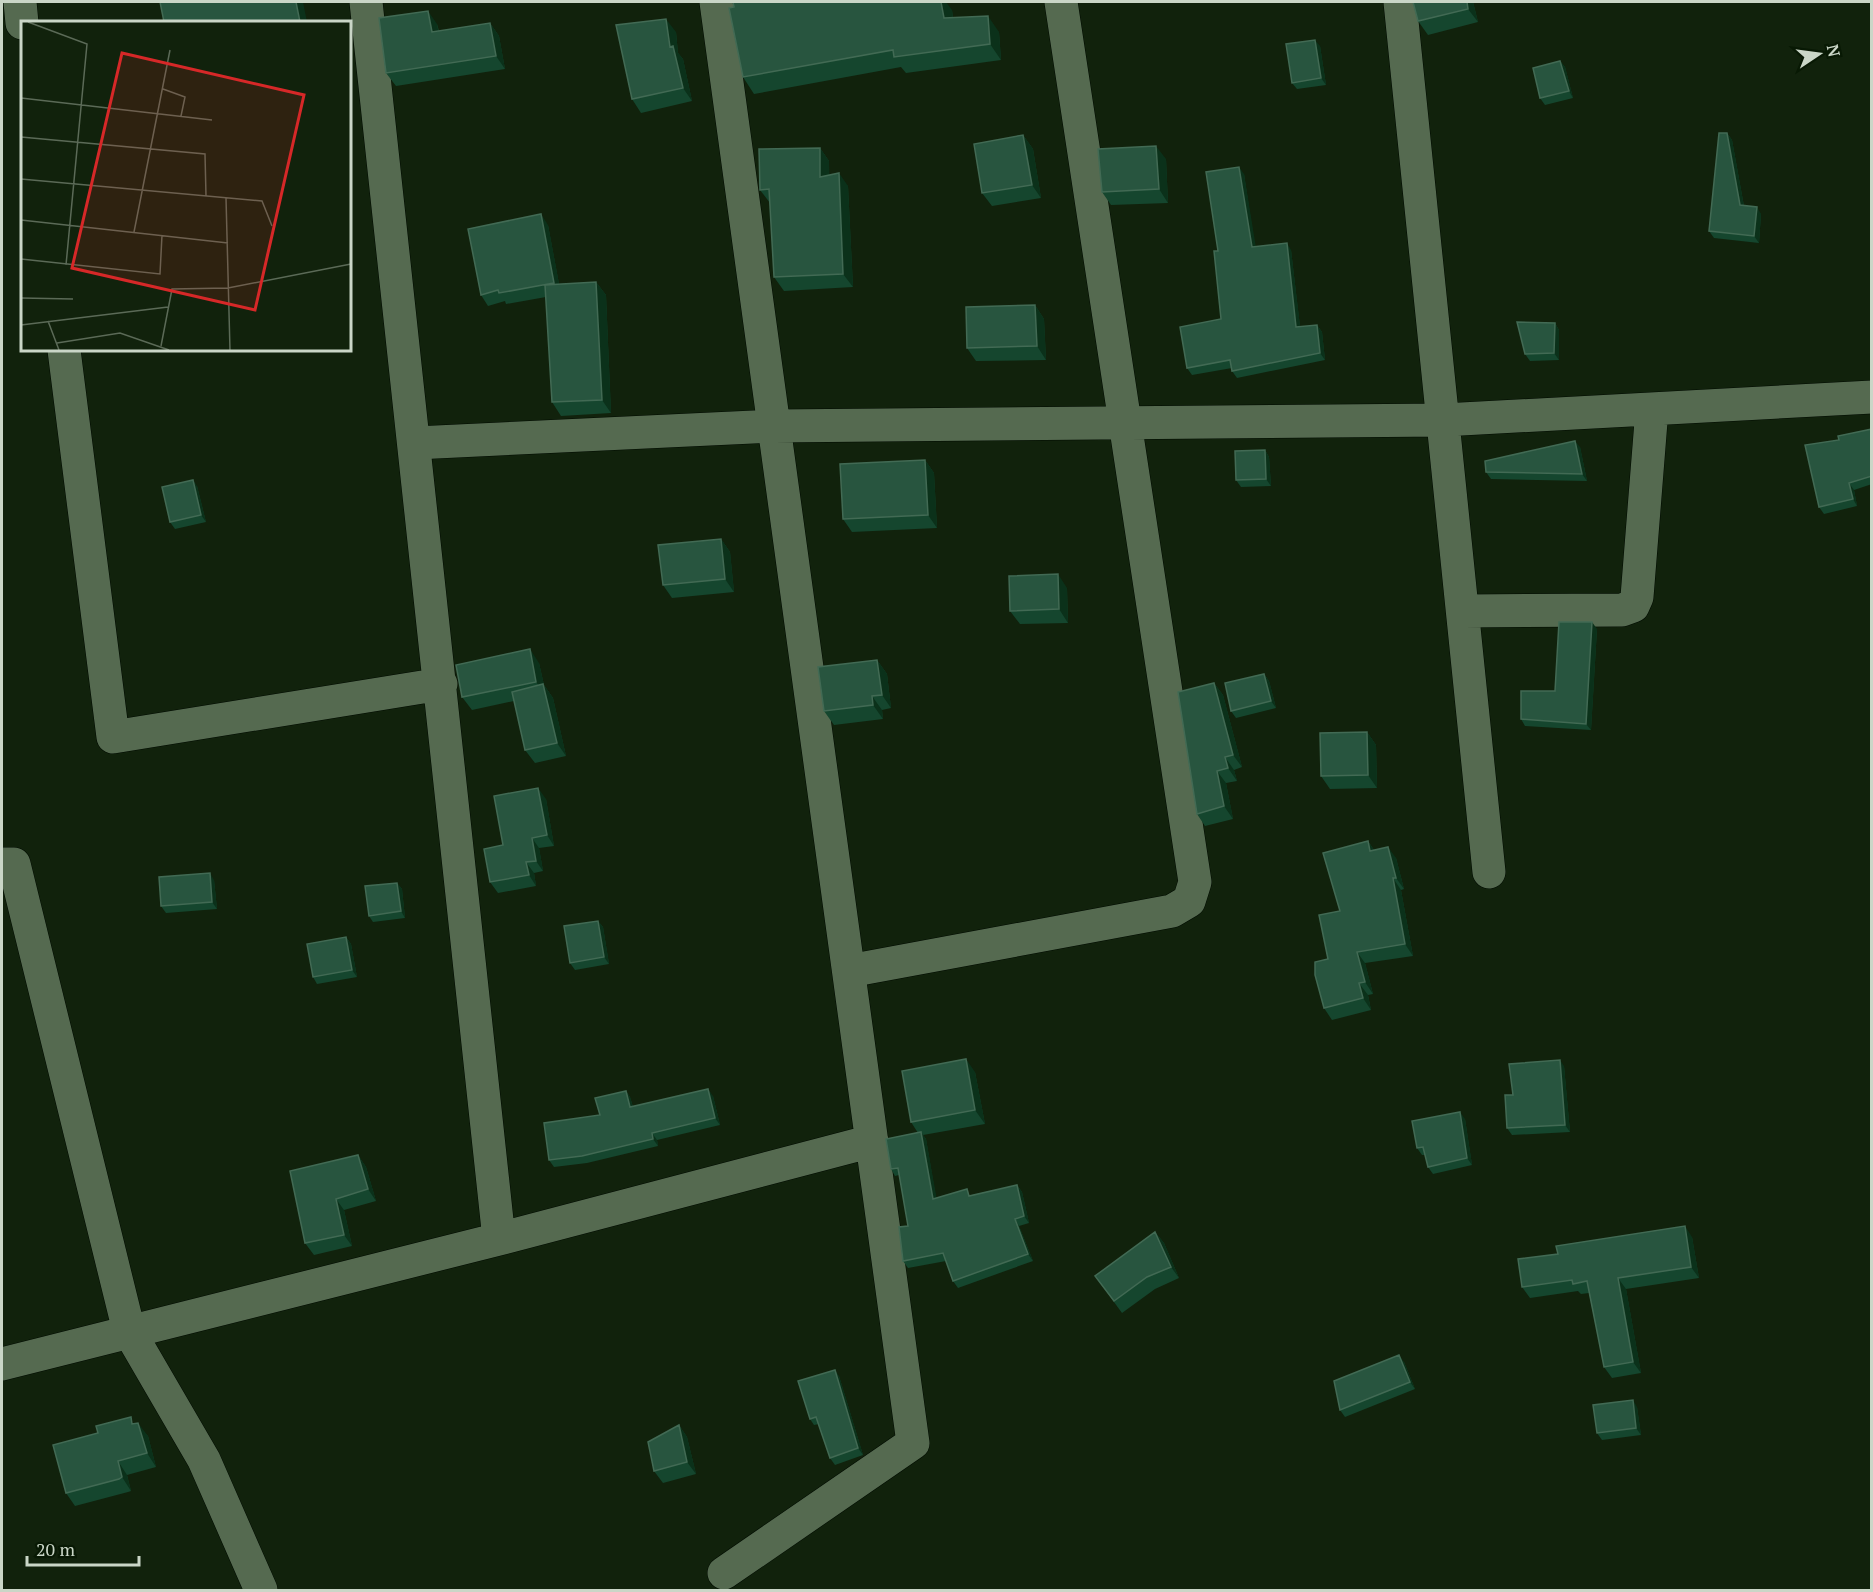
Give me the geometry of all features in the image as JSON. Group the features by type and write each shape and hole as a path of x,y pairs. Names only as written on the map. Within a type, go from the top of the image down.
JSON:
{"street":[{"path":"20,2 22,21"},
{"path":"366,2 499,1239"},
{"path":"716,2 913,1443 724,1573"},
{"path":"849,972 1172,911 1189,901 1195,882 1061,2"},
{"path":"1400,2 1489,872"},
{"path":"64,351 113,737 441,684"},
{"path":"415,442 774,426 1124,421 1443,420 1872,397"},
{"path":"1464,611 1622,610 1633,606 1637,597 1652,409"},
{"path":"2,864 15,864 129,1331 204,1460 261,1590"},
{"path":"2,1364 499,1239 872,1141"}],"building":[{"path":"160,2 296,2 300,21 164,21"},
{"path":"733,2 941,2 944,18 988,16 990,44 894,57 893,50 743,77 729,8 734,7"},
{"path":"1413,2 1467,2 1468,9 1418,21"},
{"path":"428,11 432,32 490,23 496,56 386,73 379,18"},
{"path":"666,19 670,47 673,46 683,88 632,99 616,25"},
{"path":"1315,40 1321,78 1292,83 1286,44"},
{"path":"1560,61 1569,91 1540,98 1533,68"},
{"path":"1719,133 1727,133 1740,205 1757,207 1754,236 1709,231"},
{"path":"1023,135 1032,185 982,193 974,144"},
{"path":"1156,146 1159,189 1102,192 1098,149"},
{"path":"820,148 820,177 839,173 843,274 774,277 769,189 760,190 759,149"},
{"path":"1239,167 1252,247 1287,243 1296,327 1317,325 1320,353 1232,371 1230,360 1187,368 1180,327 1221,319 1214,251 1218,251 1206,172"},
{"path":"541,214 554,283 499,293 498,290 481,295 468,229"},
{"path":"596,282 602,400 552,402 545,285"},
{"path":"1035,305 1037,346 967,348 966,307"},
{"path":"1517,322 1555,323 1554,353 1525,354"},
{"path":"1872,429 1872,476 1849,483 1853,499 1819,507 1805,445 1839,440 1838,436"},
{"path":"1575,441 1582,474 1486,472 1485,461"},
{"path":"1265,450 1266,479 1236,480 1235,451"},
{"path":"925,460 928,515 843,519 840,464"},
{"path":"193,480 201,515 170,522 162,487"},
{"path":"721,539 725,579 663,585 658,545"},
{"path":"1058,574 1059,609 1010,611 1009,576"},
{"path":"1559,622 1592,622 1586,724 1521,719 1521,691 1555,691"},
{"path":"530,649 536,682 462,697 456,665"},
{"path":"877,660 882,695 872,696 873,705 824,711 818,667"},
{"path":"1264,674 1271,701 1231,711 1225,683"},
{"path":"1214,683 1233,755 1225,757 1228,768 1217,771 1224,806 1197,814 1178,692"},
{"path":"543,684 557,743 525,750 512,692"},
{"path":"1367,732 1368,775 1321,776 1320,733"},
{"path":"538,788 547,835 532,838 536,861 526,862 529,875 490,882 484,849 503,845 494,796"},
{"path":"1368,841 1370,851 1388,847 1396,878 1393,878 1405,944 1357,952 1365,982 1359,983 1363,998 1324,1008 1315,975 1315,962 1328,959 1319,915 1340,911 1323,853"},
{"path":"210,873 212,902 161,906 159,877"},
{"path":"397,883 401,911 369,916 365,886"},
{"path":"598,921 604,957 570,963 564,926"},
{"path":"346,937 352,970 313,977 307,944"},
{"path":"966,1059 975,1110 911,1122 902,1071"},
{"path":"1560,1060 1565,1125 1507,1128 1505,1095 1513,1095 1509,1064"},
{"path":"708,1089 715,1118 652,1133 653,1139 582,1156 549,1160 544,1123 600,1115 595,1098 626,1091 630,1107"},
{"path":"1460,1112 1467,1158 1428,1167 1423,1147 1417,1148 1412,1121"},
{"path":"921,1132 933,1199 967,1189 969,1196 1017,1185 1024,1216 1015,1219 1028,1254 953,1281 943,1253 903,1261 899,1227 908,1226 898,1168 891,1169 886,1139"},
{"path":"358,1155 368,1189 336,1199 344,1235 305,1243 290,1171"},
{"path":"1685,1226 1691,1267 1618,1278 1633,1362 1604,1367 1587,1281 1573,1284 1572,1280 1522,1287 1518,1259 1558,1254 1556,1246"},
{"path":"1155,1232 1171,1267 1147,1277 1114,1301 1095,1276"},
{"path":"1399,1355 1410,1382 1340,1410 1334,1381"},
{"path":"835,1370 858,1448 830,1458 816,1417 810,1419 798,1381"},
{"path":"1633,1400 1636,1428 1597,1433 1593,1405"},
{"path":"131,1417 132,1424 138,1423 147,1453 118,1461 122,1477 119,1479 66,1493 53,1445 98,1433 96,1426"},
{"path":"679,1425 687,1462 654,1471 648,1442"}]}
